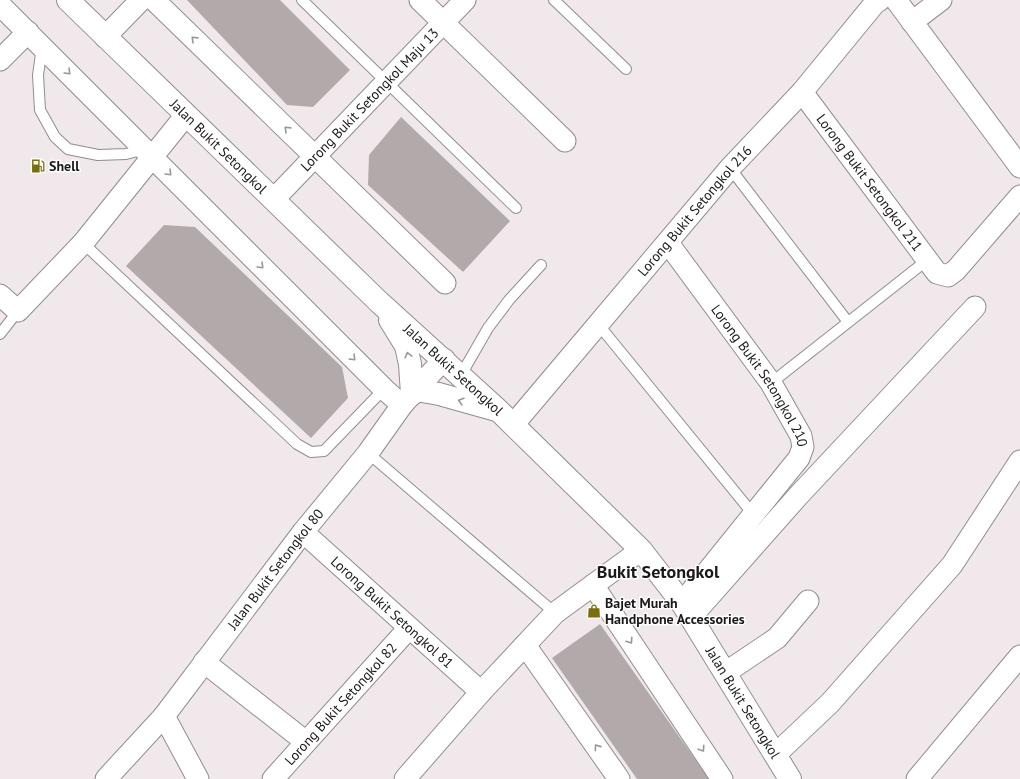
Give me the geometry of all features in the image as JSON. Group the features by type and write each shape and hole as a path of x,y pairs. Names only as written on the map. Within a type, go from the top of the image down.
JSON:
{"street":[{"name":"Jalan Bukit Setongkol","path":"68,0 379,302 461,375 641,550 687,610 790,779"},
{"path":"106,37 141,0"},
{"path":"154,0 445,283"},
{"path":"420,0 565,141"},
{"name":"Lorong Bukit Setongkol Maju 13","path":"274,199 465,0"},
{"name":"Lorong Bukit Setongkol 216","path":"506,418 598,324 730,168 802,92 875,3 880,0"},
{"path":"896,0 1020,167"},
{"path":"912,22 941,0"},
{"path":"0,5 384,389 410,396 439,394 506,418"},
{"path":"0,60 35,39"},
{"name":"Lorong Bukit Setongkol 211","path":"802,92 932,267"},
{"path":"0,295 18,311 83,243 149,153 186,115"},
{"path":"932,267 948,276 956,270 1020,196"},
{"name":"Lorong Bukit Setongkol 210","path":"668,243 771,383 801,436 803,447 799,458 753,514 687,610"},
{"path":"379,302 406,346 410,364 410,396"},
{"path":"687,610 798,496 975,307"},
{"name":"Jalan Bukit Setongkol 80","path":"106,779 164,716 303,532 368,453 410,396 444,359"},
{"path":"775,755 830,703 952,565 1020,461"},
{"name":"Lorong Bukit Setongkol 81","path":"303,532 408,628 481,692"},
{"path":"405,779 481,692 555,613 641,550"},
{"path":"593,585 722,779"},
{"path":"725,673 777,638 808,601"},
{"name":"Lorong Bukit Setongkol 82","path":"272,779 408,628"},
{"path":"525,645 619,779"},
{"path":"917,779 1020,656"},
{"path":"204,662 306,742"},
{"path":"164,716 198,779"}],"lane":[{"path":"302,0 516,208"},
{"path":"554,0 626,69"},
{"path":"35,39 40,110 55,137 68,149 98,155 149,153"},
{"path":"730,168 848,322"},
{"path":"83,243 297,444 311,452 324,451 384,389"},
{"path":"461,375 488,328 508,300 540,265"},
{"path":"771,383 848,322 932,267"},
{"path":"0,334 18,311"},
{"path":"598,324 753,514"},
{"path":"368,453 555,613"}],"building":[{"path":"187,0 280,0 350,70 313,107 287,105"},
{"path":"401,117 510,221 463,272 368,185 369,155"},
{"path":"164,225 195,227 342,367 348,398 311,438 126,266"},
{"path":"600,624 709,779 637,779 552,658"}],"place":[{"name":"Shell","path":"38,166"},
{"name":"Bajet Murah Handphone Accessories","path":"594,611"}],"district":[{"name":"Bukit Setongkol","path":"658,572"}]}
